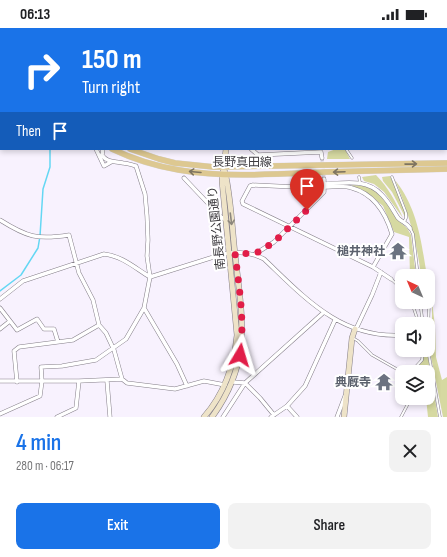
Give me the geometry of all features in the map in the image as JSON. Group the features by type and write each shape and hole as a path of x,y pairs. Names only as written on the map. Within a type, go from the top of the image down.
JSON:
{"main road":[{"name":"長野真田線","path":"114,150 136,159 163,167 184,171 224,174 447,169"},
{"name":"長野真田線","path":"133,150 175,163 197,166 224,167 447,163"}],"street":[{"path":"0,414 40,396 42,381 41,367 62,366 96,360 126,339 144,308 150,278 147,256 148,240 145,194 136,166 123,162 111,162 102,157 97,150"},
{"path":"103,150 102,157 104,166 111,162"},
{"path":"224,167 226,150"},
{"path":"252,150 258,155 321,152 322,158"},
{"name":"南長野公園通り","path":"212,417 233,382 238,365 243,330 226,220 224,167"},
{"name":"南長野公園通り","path":"204,417 215,403 225,385 232,363 237,335 232,253 224,174"},
{"path":"184,178 221,217 226,220"},
{"path":"255,254 274,242 324,192 324,179"},
{"path":"391,279 373,267 243,204 242,201 250,186 253,185 295,187 360,183 368,184 382,194 403,222 410,228"},
{"path":"324,185 351,187 359,190 370,197 383,212 392,234 373,267"},
{"path":"0,220 23,233 40,238 69,235 79,273 93,300 99,325 106,333 113,348 122,379 127,383 175,389 204,381 225,385"},
{"path":"150,278 232,253 255,254 264,258 306,299 323,313 335,320 369,334 395,336"},
{"path":"0,299 23,281 104,254 114,255 150,278"},
{"path":"344,417 352,338 381,272"},
{"path":"0,308 17,330 37,319 44,329 54,329 58,342"},
{"path":"144,308 177,364 187,386"},
{"path":"222,417 245,383 323,313"},
{"path":"233,382 245,383 260,398 273,416 287,406 305,386 335,320"},
{"path":"0,329 10,321"},
{"path":"17,382 14,351 19,347 73,340 99,325"},
{"path":"0,381 107,381 122,379"},
{"path":"58,417 76,408 79,381"},
{"path":"107,381 110,417"},
{"path":"337,417 346,392"},
{"path":"287,406 297,417"}],"lane":[{"path":"347,150 352,158"},
{"path":"359,177 360,183"},
{"path":"392,177 406,213 406,218 403,222"},
{"path":"410,228 413,234 417,269"},
{"path":"391,279 395,283"},
{"path":"352,338 358,341 372,355 395,368"},
{"path":"429,357 440,417"},
{"path":"401,417 407,405"}],"green space":[{"path":"333,150 346,150 350,159 327,159 328,152"},
{"path":"376,175 398,206 403,218 384,192 374,184 364,181 362,177"},
{"path":"390,176 400,198 406,216 405,217 392,192 383,181 382,177"},
{"path":"395,180 403,191 414,214 426,269 420,269 417,251 404,203"},
{"path":"351,185 366,186 374,190 380,195 401,223 407,228 411,235 415,269 410,269 409,237 394,232 383,206 369,194"},
{"path":"432,309 433,309 434,317 432,317"},
{"path":"435,327 436,357 442,380 447,377 447,417 443,417 435,377 435,365 433,365 431,357 435,357"},
{"path":"423,357 428,357 429,365 419,365"},
{"path":"435,399 438,417 428,417 427,405 435,405"}],"waterway":[{"path":"0,291 21,275 38,248 43,189 50,167 50,150"}],"tunnel":[{"path":"322,158 324,179"}],"place":[{"name":"槌井神社","path":"398,251"},
{"name":"典厩寺","path":"384,382"}],"route":[{"path":"240,355 243,330 235,253 255,254 274,242 307,210"}]}
